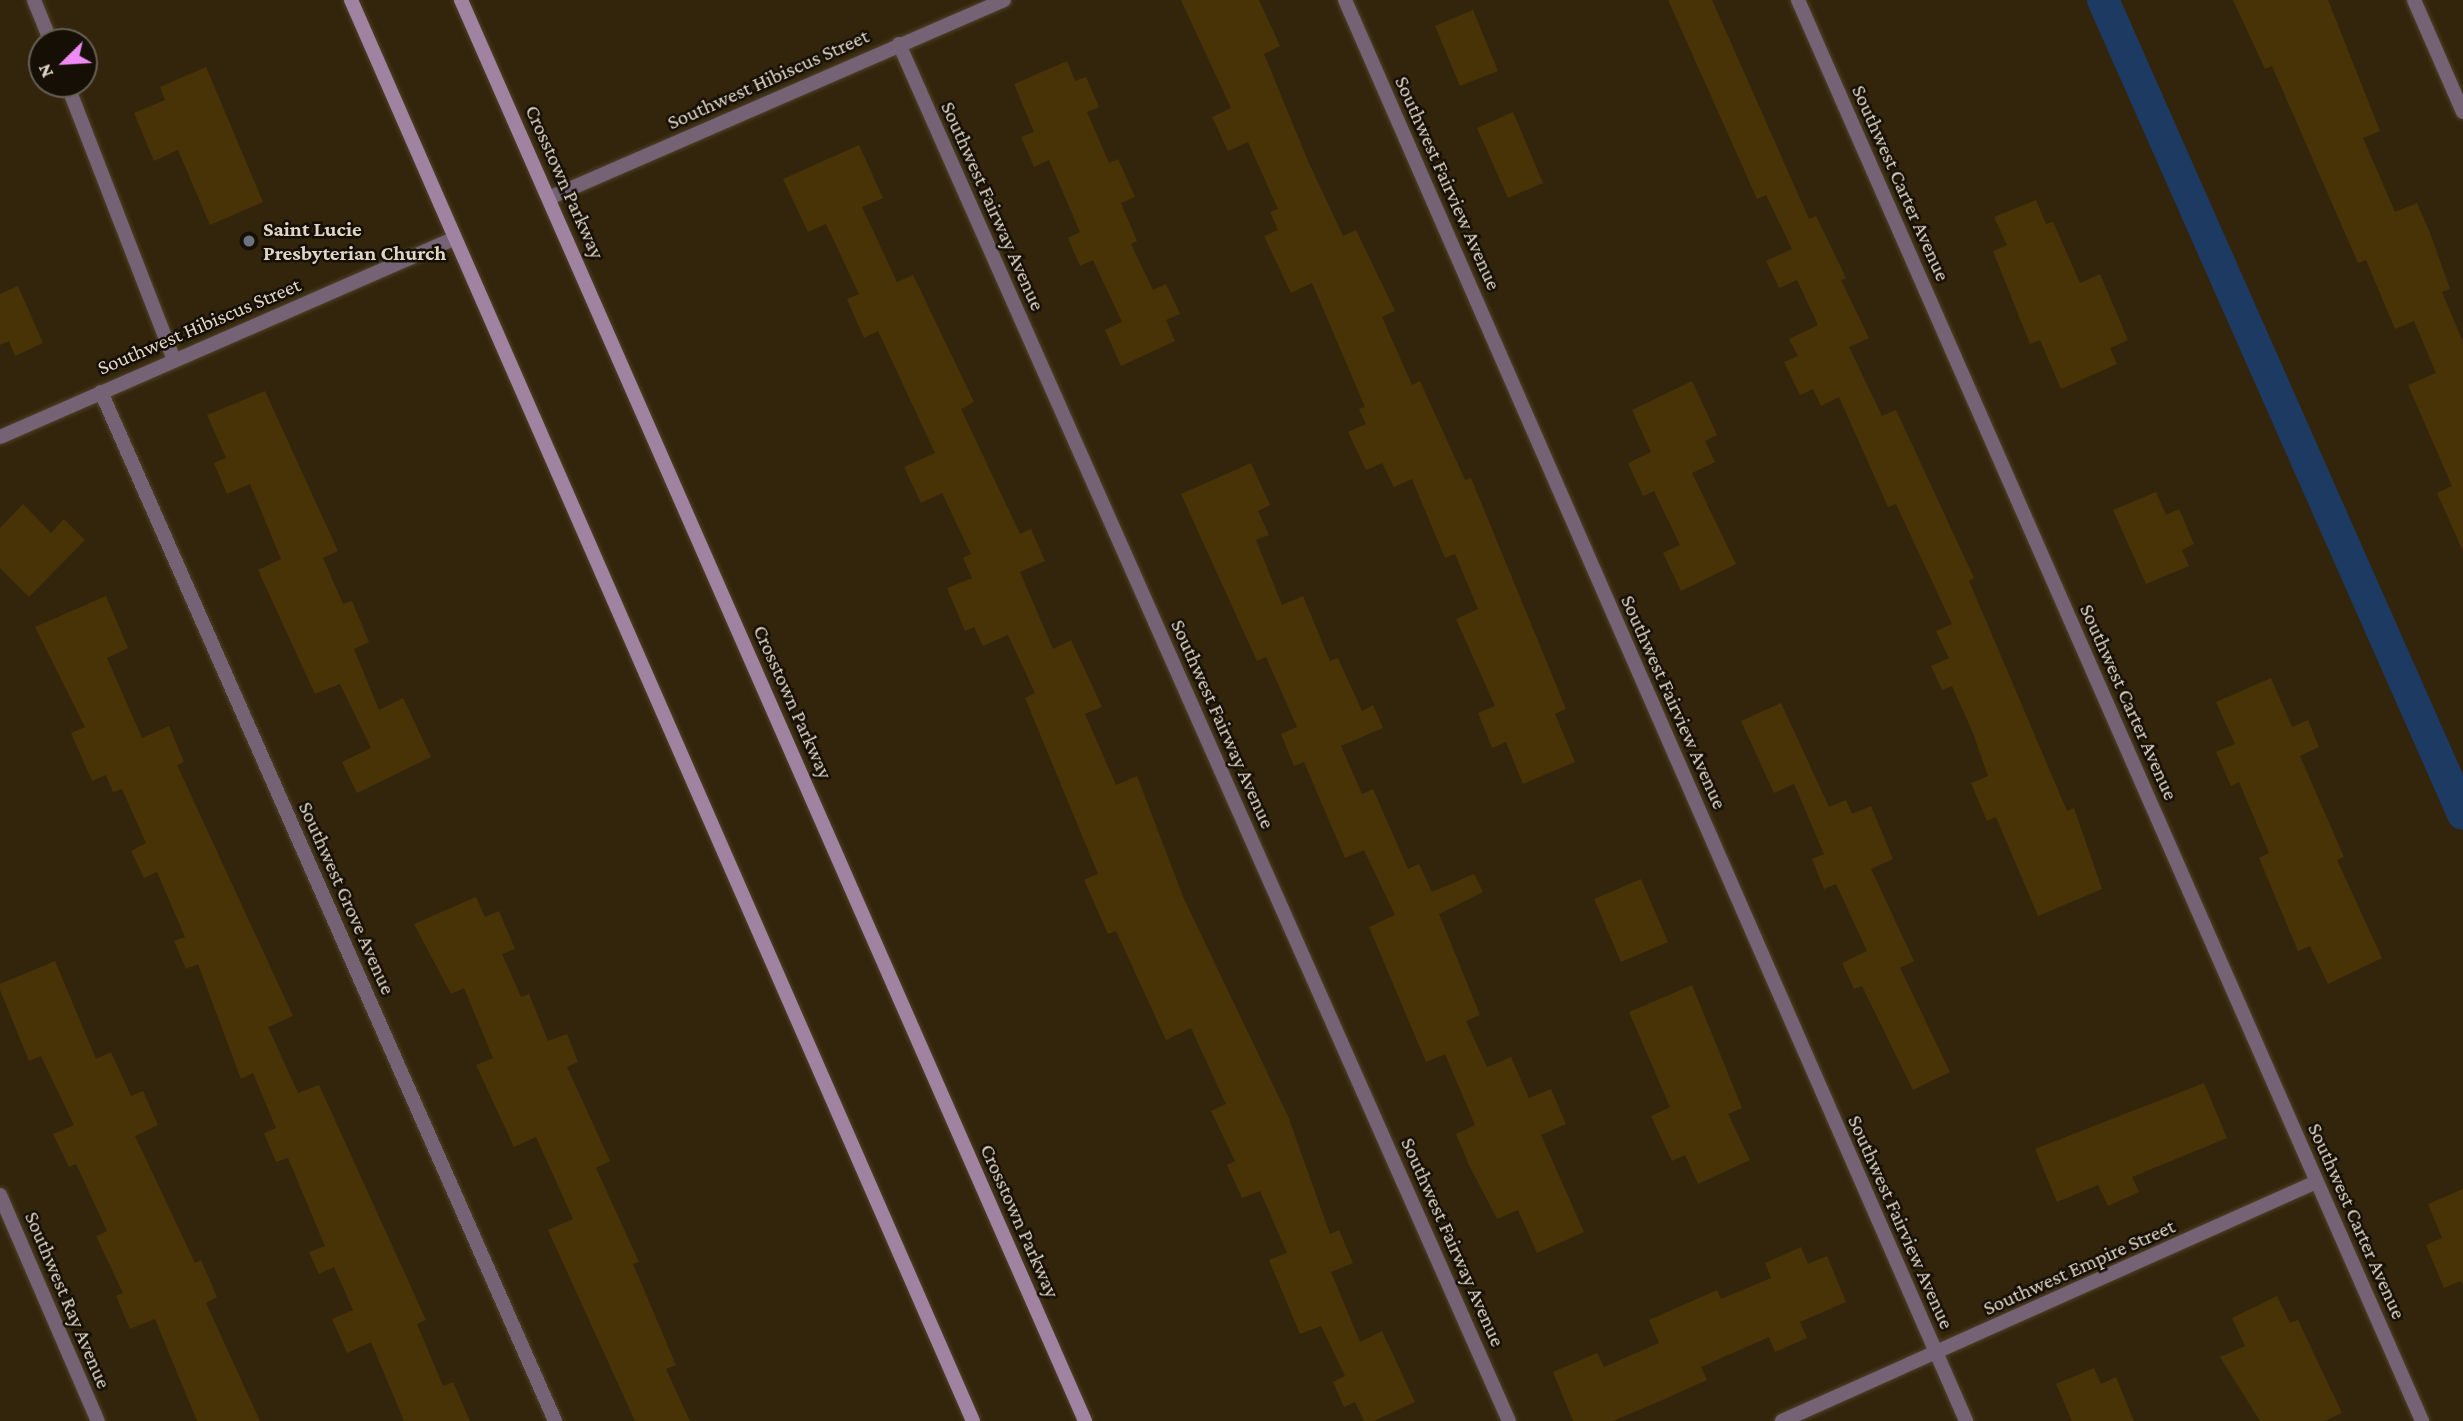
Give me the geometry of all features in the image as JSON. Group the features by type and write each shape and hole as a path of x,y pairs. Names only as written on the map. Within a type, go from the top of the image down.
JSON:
{"main road":[{"path":"351,0 972,1421"},
{"name":"Crosstown Parkway","path":"461,0 1085,1421"}],"street":[{"path":"34,0 45,28"},
{"name":"Southwest Hibiscus Street","path":"549,198 1004,0"},
{"name":"Southwest Fairview Avenue","path":"1345,0 1966,1421"},
{"name":"Southwest Carter Avenue","path":"1798,0 2422,1421"},
{"path":"2414,0 2463,112"},
{"name":"Southwest Fairway Avenue","path":"899,44 1509,1421"},
{"path":"72,98 174,360"},
{"name":"Southwest Hibiscus Street","path":"0,437 454,239"},
{"name":"Southwest Grove Avenue","path":"101,392 555,1421"},
{"name":"Southwest Empire Street","path":"1782,1421 2316,1182"},
{"name":"Southwest Ray Avenue","path":"0,1195 98,1421"}],"building":[{"path":"1181,0 1259,0 1280,46 1264,54 1308,161 1343,236 1356,230 1395,311 1382,317 1412,385 1420,381 1465,480 1471,478 1566,709 1555,714 1575,762 1523,784 1506,742 1492,748 1478,713 1495,706 1456,619 1478,609 1455,554 1445,558 1412,479 1394,487 1382,463 1366,470 1348,432 1366,424 1359,409 1365,407 1312,283 1291,293 1264,236 1278,230 1270,212 1278,209 1248,142 1228,151 1212,117 1231,108"},
{"path":"1668,0 1712,0 1809,219 1816,216 1846,278 1841,280 1869,338 1849,347 1882,416 1896,410 1974,578 1969,581 2067,811 2074,808 2102,889 2038,916 1996,817 1987,821 1971,783 1988,776 1973,733 1952,686 1942,690 1931,666 1949,658 1936,631 1952,624 1896,504 1888,507 1839,397 1821,406 1813,389 1800,395 1784,362 1798,356 1789,339 1818,325 1797,280 1779,288 1766,261 1792,249 1766,195 1757,199"},
{"path":"2233,0 2328,0 2380,131 2363,138 2395,212 2417,203 2430,233 2450,289 2442,292 2463,342 2463,551 2437,493 2452,486 2408,385 2436,373 2414,321 2395,329 2366,260 2358,263 2272,66 2265,69"},
{"path":"1473,10 1498,71 1460,86 1435,26"},
{"path":"1067,61 1075,81 1086,77 1099,107 1087,112 1109,163 1118,159 1135,197 1121,203 1137,241 1131,244 1153,290 1166,284 1180,314 1166,320 1175,341 1121,366 1105,330 1122,322 1093,260 1080,266 1068,238 1080,232 1049,160 1034,167 1021,137 1034,132 1014,84"},
{"path":"206,67 263,202 210,225 178,150 154,161 134,113 165,100 160,87"},
{"path":"1513,112 1543,183 1508,198 1477,128"},
{"path":"859,145 883,198 862,207 897,282 913,275 974,402 961,409 1020,534 1031,529 1045,561 1020,572 1053,649 1071,640 1102,707 1085,714 1116,785 1137,776 1184,899 1288,1116 1330,1234 1339,1230 1353,1263 1331,1272 1360,1342 1382,1331 1415,1402 1374,1421 1364,1421 1355,1402 1344,1407 1333,1382 1345,1376 1321,1326 1300,1334 1269,1260 1287,1253 1260,1191 1242,1198 1227,1165 1235,1161 1211,1111 1226,1104 1191,1028 1166,1040 1116,931 1108,934 1084,880 1098,874 1025,698 1035,693 1008,635 983,646 974,627 965,631 947,588 972,578 963,558 971,554 942,493 921,503 904,467 935,453 878,331 864,338 847,299 859,294 826,224 808,232 783,179"},
{"path":"2036,200 2046,224 2053,222 2080,283 2100,274 2128,340 2110,348 2117,364 2061,389 2040,340 2030,344 1993,251 2007,245 1994,217"},
{"path":"18,286 43,343 15,356 9,341 0,345 0,294"},
{"path":"1692,381 1717,435 1705,441 1715,462 1692,473 1736,564 1681,591 1663,553 1680,545 1654,491 1643,496 1628,463 1651,452 1632,410"},
{"path":"265,391 338,551 323,558 343,604 352,601 369,642 354,649 379,710 403,698 431,757 357,793 342,762 371,748 340,684 315,694 258,570 281,559 250,484 227,494 214,463 226,458 207,415"},
{"path":"1251,463 1270,505 1258,511 1269,535 1256,540 1282,605 1303,596 1330,661 1338,658 1362,711 1373,705 1383,728 1341,746 1362,794 1373,789 1408,869 1419,864 1432,892 1474,874 1483,892 1439,914 1480,1015 1466,1021 1487,1067 1511,1057 1529,1098 1551,1089 1566,1124 1541,1135 1584,1232 1537,1253 1518,1210 1497,1219 1469,1165 1456,1134 1475,1125 1445,1054 1426,1062 1369,927 1395,915 1364,850 1345,858 1304,762 1294,766 1281,734 1297,727 1266,657 1257,661 1181,494"},
{"path":"2156,492 2166,515 2179,509 2194,544 2182,550 2189,566 2146,584 2113,510"},
{"path":"23,504 51,533 64,519 85,540 29,597 0,568 0,528"},
{"path":"106,596 128,648 107,658 142,738 169,726 184,762 177,765 293,1016 268,1027 298,1093 319,1085 426,1320 417,1324 443,1386 453,1382 470,1421 404,1421 371,1342 347,1353 332,1319 353,1310 334,1267 319,1274 309,1252 325,1246 288,1158 276,1162 264,1133 276,1128 253,1073 241,1079 198,964 186,969 174,941 185,937 157,872 144,878 131,851 146,843 122,789 113,792 106,775 92,781 71,733 85,727 35,627"},
{"path":"2271,678 2292,727 2308,720 2319,747 2300,756 2344,857 2337,860 2382,958 2328,984 2310,946 2298,951 2259,858 2269,853 2239,782 2231,786 2216,752 2235,744 2216,702"},
{"path":"1781,703 1829,807 1846,800 1852,814 1871,806 1893,859 1871,869 1914,961 1900,968 1950,1072 1913,1090 1862,986 1854,989 1842,963 1867,951 1836,884 1824,889 1812,859 1824,854 1794,784 1774,793 1741,721"},
{"path":"1641,879 1668,942 1621,962 1594,899"},
{"path":"476,897 485,917 499,911 515,949 502,954 521,997 529,994 548,1041 567,1034 578,1062 567,1067 610,1161 596,1168 639,1262 633,1264 676,1365 666,1369 690,1421 635,1421 548,1230 573,1219 536,1137 514,1147 476,1065 493,1058 464,988 451,994 414,924"},
{"path":"55,961 96,1059 111,1052 131,1096 143,1091 158,1125 135,1136 195,1263 201,1260 217,1297 206,1303 260,1421 197,1421 155,1319 130,1329 116,1296 123,1293 96,1236 107,1231 76,1164 69,1167 53,1134 74,1125 41,1056 29,1061 0,990 0,984"},
{"path":"1692,985 1742,1108 1728,1114 1750,1160 1698,1184 1685,1155 1672,1161 1651,1116 1670,1107 1629,1012"},
{"path":"2204,1083 2227,1138 2132,1177 2139,1192 2108,1206 2098,1185 2057,1202 2035,1149"},
{"path":"2463,1189 2463,1286 2461,1281 2444,1288 2426,1245 2442,1238 2428,1204"},
{"path":"1801,1247 1808,1264 1827,1256 1846,1302 1800,1322 1807,1338 1775,1352 1769,1337 1701,1367 1707,1380 1660,1401 1613,1421 1573,1421 1553,1372 1597,1353 1604,1367 1659,1343 1649,1320 1717,1290 1721,1299 1771,1278 1765,1263"},
{"path":"2277,1296 2290,1323 2298,1320 2342,1413 2324,1421 2260,1421 2220,1357 2245,1346 2232,1318"},
{"path":"2094,1368 2101,1384 2116,1377 2134,1421 2072,1421 2056,1384"}],"waterway":[{"path":"2103,0 2463,814"}],"place":[{"name":"Saint Lucie Presbyterian Church","path":"249,241"}]}
